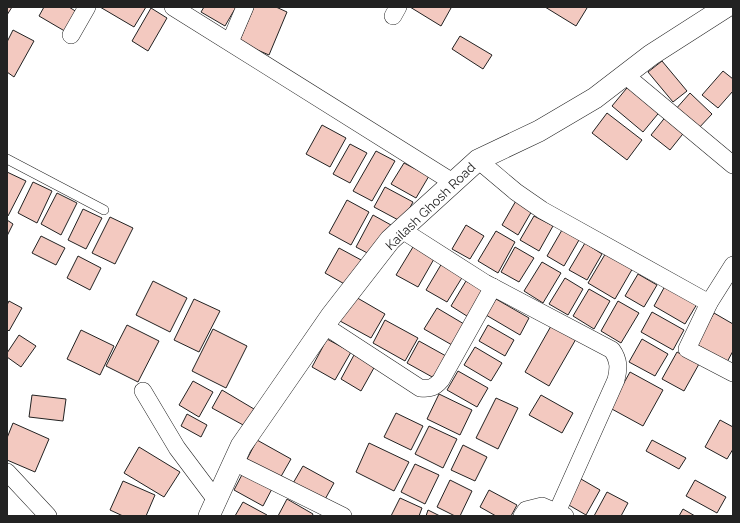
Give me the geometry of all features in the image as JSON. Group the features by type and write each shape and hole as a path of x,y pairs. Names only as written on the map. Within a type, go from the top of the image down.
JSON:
{"street":[{"path":"71,35 87,7"},
{"path":"173,7 454,183"},
{"path":"230,42 245,7"},
{"name":"Kailash Ghosh Road","path":"213,508 241,446 325,326 390,240 478,160 539,131 595,98 651,55 721,8"},
{"path":"625,75 733,165"},
{"path":"478,160 516,192 542,210 709,303"},
{"path":"402,230 494,287 612,350 618,358 616,380 561,514 542,506 526,510 522,516"},
{"path":"733,265 709,303 688,349 733,373"},
{"path":"325,326 420,388 429,389 436,386 441,380 494,287"},
{"path":"143,391 213,508"},
{"path":"234,462 343,516"},
{"path":"7,472 48,516"}],"lane":[{"path":"7,159 104,210"}],"building":[{"path":"7,7 12,7 7,15"},
{"path":"44,7 69,7 80,14 68,33 39,16"},
{"path":"100,7 146,7 134,27"},
{"path":"204,7 236,7 225,26 201,12"},
{"path":"254,7 276,7 287,12 269,55 239,42"},
{"path":"410,7 449,7 451,8 441,26"},
{"path":"545,7 585,7 587,8 576,26"},
{"path":"151,8 167,18 148,51 132,41"},
{"path":"13,30 34,41 14,77 7,72 7,42"},
{"path":"460,36 492,55 483,69 452,49"},
{"path":"662,61 687,91 673,102 648,72"},
{"path":"723,71 733,79 733,91 718,108 702,95"},
{"path":"631,83 662,109 643,132 612,106"},
{"path":"690,93 712,114 697,130 675,110"},
{"path":"607,113 642,140 627,160 592,133"},
{"path":"667,115 686,130 670,150 651,135"},
{"path":"322,125 346,138 330,167 306,154"},
{"path":"350,144 367,153 350,183 333,174"},
{"path":"376,151 395,161 372,201 353,191"},
{"path":"404,163 429,176 416,198 391,184"},
{"path":"7,172 26,181 8,216 7,215"},
{"path":"33,182 52,191 37,223 18,213"},
{"path":"385,187 413,202 402,222 374,207"},
{"path":"57,193 77,203 61,235 41,224"},
{"path":"517,199 533,209 518,235 502,225"},
{"path":"347,200 369,212 351,245 329,233"},
{"path":"83,209 102,218 86,249 68,240"},
{"path":"373,215 391,225 373,256 356,247"},
{"path":"534,216 553,226 539,251 520,240"},
{"path":"110,217 133,228 115,264 92,253"},
{"path":"7,220 13,224 7,236"},
{"path":"466,225 484,236 470,259 452,249"},
{"path":"562,230 579,240 564,266 547,256"},
{"path":"496,231 515,242 498,273 478,261"},
{"path":"41,236 65,248 56,265 32,253"},
{"path":"585,243 602,254 587,280 569,270"},
{"path":"413,247 434,259 418,287 396,275"},
{"path":"515,247 534,258 519,282 501,272"},
{"path":"339,248 363,261 348,286 325,273"},
{"path":"607,251 634,266 615,299 588,283"},
{"path":"78,256 101,268 90,290 67,278"},
{"path":"542,262 561,273 543,303 524,291"},
{"path":"442,263 463,276 447,302 426,290"},
{"path":"638,274 657,285 644,307 625,296"},
{"path":"565,278 583,289 568,315 549,304"},
{"path":"153,281 187,298 170,332 136,315"},
{"path":"466,281 486,292 470,318 451,306"},
{"path":"665,286 697,304 685,324 654,306"},
{"path":"589,289 610,301 594,329 573,316"},
{"path":"354,296 385,314 371,338 340,321"},
{"path":"194,299 220,311 199,352 174,340"},
{"path":"496,299 529,318 520,335 486,315"},
{"path":"9,301 22,308 9,331 7,329 7,305"},
{"path":"618,301 639,313 621,343 601,331"},
{"path":"437,308 464,324 452,345 424,329"},
{"path":"652,312 684,330 673,350 641,332"},
{"path":"714,313 733,324 733,351 727,362 696,344"},
{"path":"385,320 418,338 405,361 373,343"},
{"path":"127,325 159,341 138,382 106,366"},
{"path":"488,325 514,340 505,356 479,341"},
{"path":"551,326 576,339 549,386 525,372"},
{"path":"213,329 247,346 226,388 192,371"},
{"path":"81,330 114,346 100,375 67,359"},
{"path":"19,335 36,346 21,367 7,357 7,353"},
{"path":"327,339 351,352 335,380 312,367"},
{"path":"642,339 668,354 655,376 629,362"},
{"path":"419,341 446,356 434,378 407,363"},
{"path":"475,347 502,363 491,381 464,365"},
{"path":"677,352 699,364 684,391 662,379"},
{"path":"354,355 375,366 361,391 341,379"},
{"path":"458,371 488,388 477,407 447,390"},
{"path":"630,372 663,390 643,426 610,408"},
{"path":"193,381 213,392 199,417 179,405"},
{"path":"222,390 254,409 245,426 212,408"},
{"path":"439,394 472,410 460,435 427,419"},
{"path":"32,395 66,399 63,421 29,417"},
{"path":"541,395 573,413 562,433 529,415"},
{"path":"496,398 518,408 498,449 476,438"},
{"path":"396,413 423,426 411,450 384,437"},
{"path":"187,414 207,425 201,437 181,426"},
{"path":"720,420 733,427 733,449 727,459 705,447"},
{"path":"13,423 49,439 35,472 7,460 7,438"},
{"path":"429,426 457,439 443,468 415,454"},
{"path":"257,440 291,459 279,480 246,461"},
{"path":"652,440 686,458 679,469 646,451"},
{"path":"369,443 409,462 394,491 356,472"},
{"path":"463,445 487,457 475,481 451,470"},
{"path":"139,447 180,472 164,497 124,473"},
{"path":"415,464 439,475 425,504 401,492"},
{"path":"303,466 334,483 323,503 292,485"},
{"path":"245,469 274,485 263,506 234,490"},
{"path":"581,479 600,490 586,515 567,504"},
{"path":"450,480 472,491 460,516 455,516 437,507"},
{"path":"695,480 726,497 717,513 686,496"},
{"path":"123,481 155,495 146,516 123,516 110,510"},
{"path":"489,490 517,505 511,516 496,516 480,507"},
{"path":"607,492 628,503 621,516 594,516"},
{"path":"400,498 422,508 419,516 391,516"},
{"path":"287,499 313,514 312,516 278,516"},
{"path":"243,502 267,515 235,516"},
{"path":"683,509 695,516 679,516"},
{"path":"428,510 440,516 426,516"}]}
